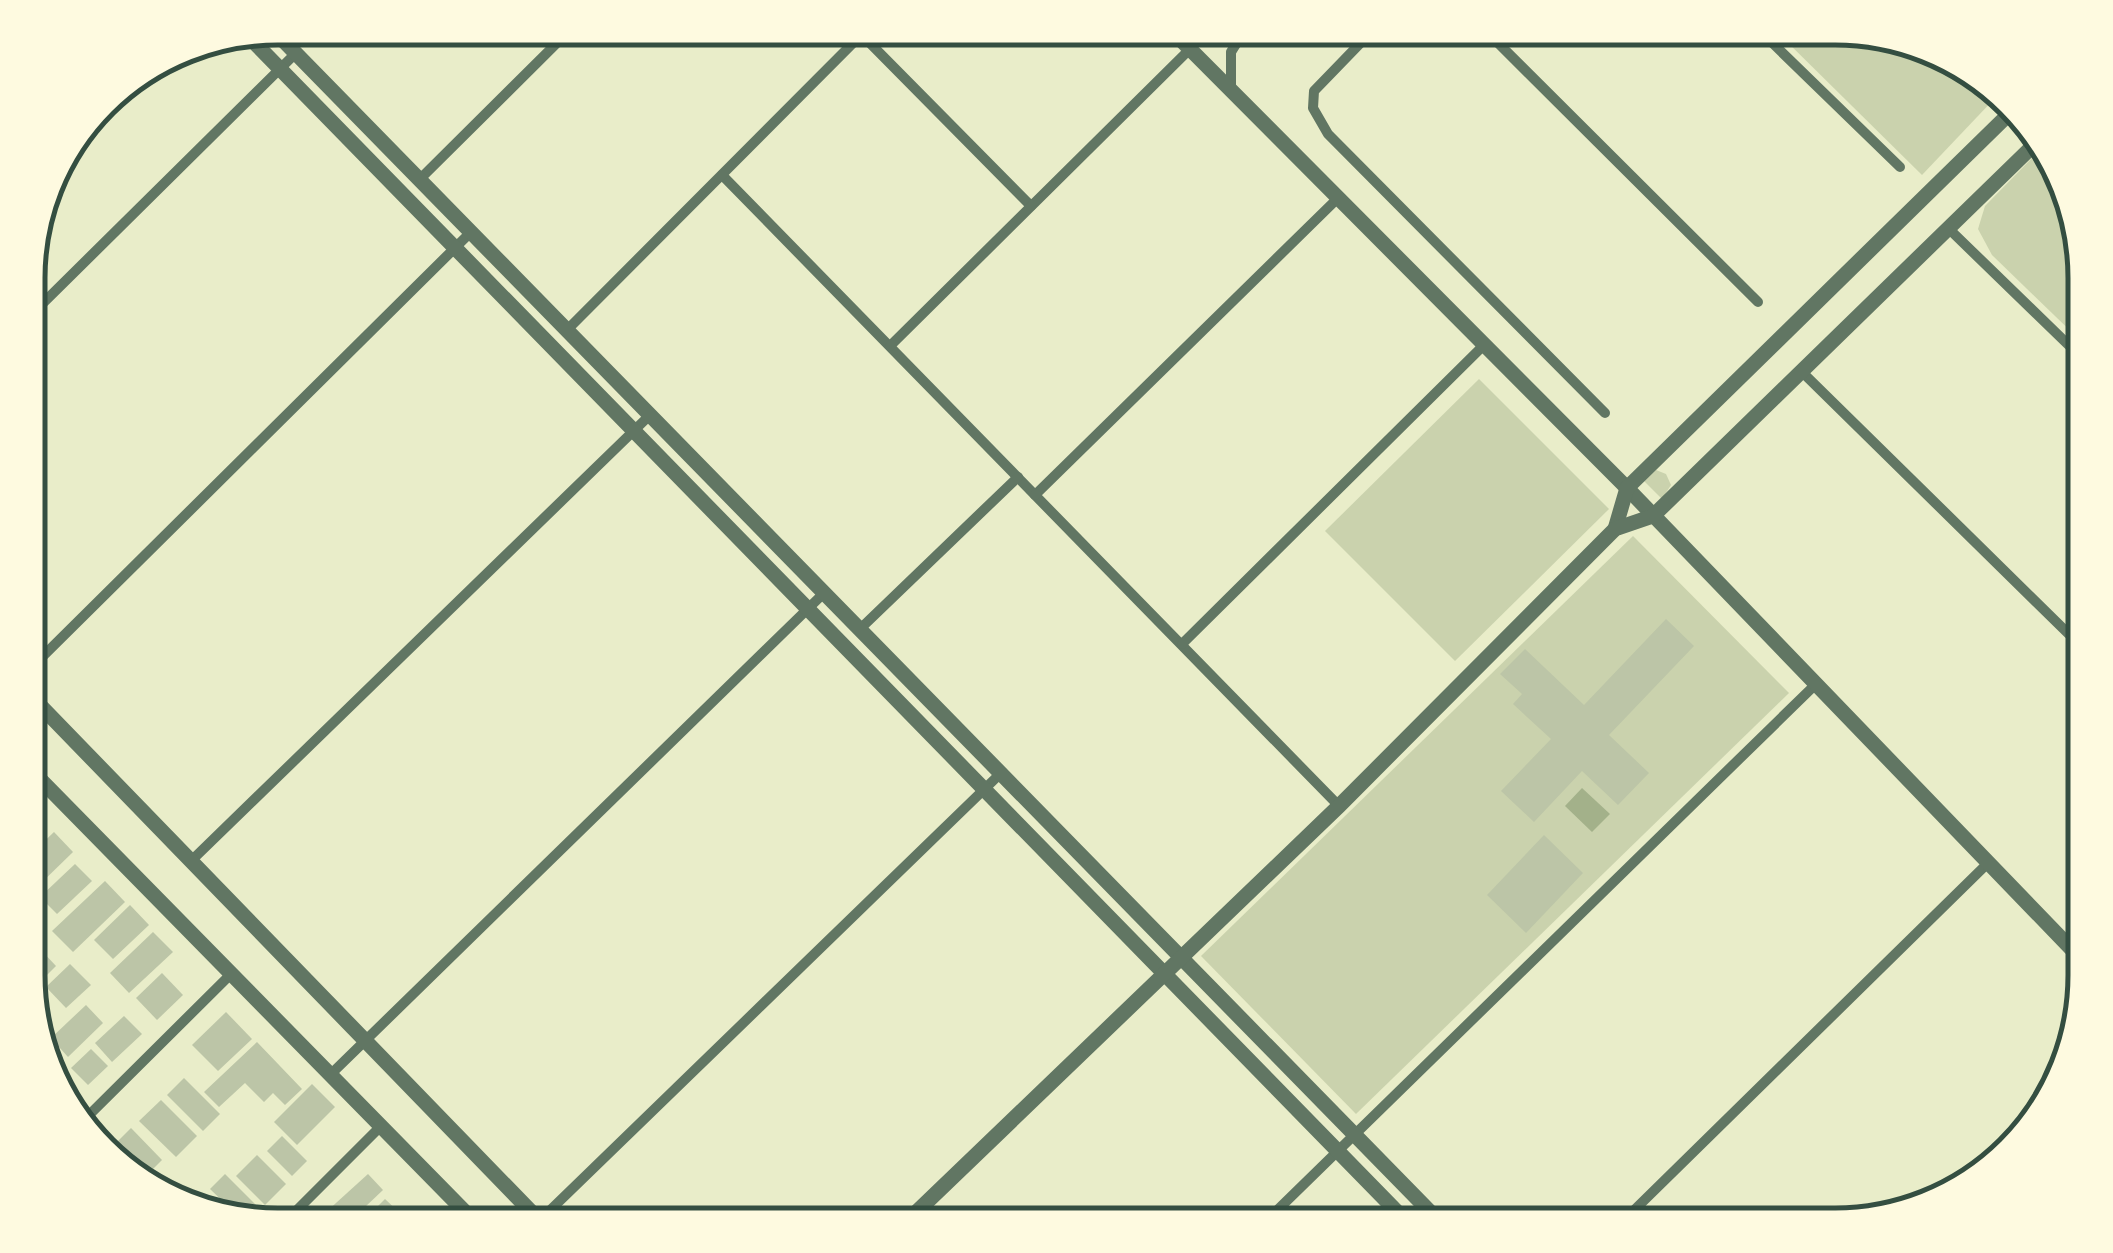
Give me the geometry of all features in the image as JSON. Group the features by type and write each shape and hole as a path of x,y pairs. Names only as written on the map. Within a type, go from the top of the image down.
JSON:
{"street":[{"path":"288,45 1426,1208"},
{"path":"420,180 555,45"},
{"path":"567,330 846,45"},
{"path":"873,45 1031,206"},
{"path":"1187,45 1627,488 2068,945"},
{"path":"1231,91 1231,52 1235,45"},
{"path":"1358,45 1314,90 1314,108 1328,134 1605,413"},
{"path":"1500,45 1758,302"},
{"path":"1773,45 1900,168"},
{"path":"258,46 1393,1208"},
{"path":"890,346 1190,48"},
{"path":"45,301 296,54"},
{"path":"921,1208 1339,806 1615,529 1653,516 1676,467 2005,119"},
{"path":"1627,488 1676,467 1800,370 2029,149"},
{"path":"722,175 1339,806"},
{"path":"1035,495 1338,198"},
{"path":"1948,228 2068,344"},
{"path":"45,655 471,232"},
{"path":"1182,644 1484,345"},
{"path":"1800,370 2068,633"},
{"path":"191,862 650,415"},
{"path":"860,630 1018,477"},
{"path":"1615,529 1627,488"},
{"path":"330,1075 824,593"},
{"path":"1280,1208 1816,684"},
{"path":"45,711 526,1208"},
{"path":"556,1208 1001,773"},
{"path":"45,783 461,1208"},
{"path":"1636,1208 1988,863"},
{"path":"90,1114 232,974"},
{"path":"300,1208 381,1126"}],"shaded area":[{"path":"1790,45 1866,47 1896,53 1952,76 1989,104 1922,175"},
{"path":"2034,156 2056,203 2064,232 2068,329 1992,255 1978,229 1985,206"},
{"path":"1479,379 1609,509 1455,661 1325,531"},
{"path":"1656,470 1666,474 1671,485 1662,499 1642,479"},
{"path":"1633,536 1789,693 1356,1114 1201,956"},
{"path":"1582,788 1610,814 1592,832 1565,806"}],"building":[{"path":"1666,619 1694,646 1609,735 1649,773 1618,805 1582,771 1534,822 1501,791 1551,739 1513,704 1522,694 1500,674 1525,649 1584,705"},
{"path":"54,832 73,852 45,879 45,841"},
{"path":"1544,835 1583,873 1526,933 1487,895"},
{"path":"75,864 92,881 57,914 45,902 45,892"},
{"path":"105,881 125,902 73,952 52,931"},
{"path":"130,905 149,925 113,959 94,940"},
{"path":"153,932 173,952 129,993 110,973"},
{"path":"45,954 56,966 45,977"},
{"path":"70,964 91,985 66,1008 46,987"},
{"path":"162,973 183,995 157,1020 136,998"},
{"path":"86,1005 103,1023 68,1057 53,1036"},
{"path":"226,1012 252,1039 218,1071 192,1045"},
{"path":"124,1016 142,1034 112,1062 95,1043"},
{"path":"257,1042 302,1089 285,1105 273,1093 264,1102 245,1083 219,1107 204,1092"},
{"path":"91,1049 108,1066 88,1085 71,1068"},
{"path":"184,1078 220,1114 203,1131 167,1095"},
{"path":"312,1084 335,1107 297,1145 274,1122"},
{"path":"161,1100 197,1136 176,1157 139,1121"},
{"path":"131,1128 162,1160 151,1171 116,1143"},
{"path":"282,1136 307,1161 292,1176 267,1151"},
{"path":"257,1155 286,1184 265,1205 236,1176"},
{"path":"225,1174 258,1207 223,1201 210,1189"},
{"path":"368,1174 383,1190 364,1208 331,1208"},
{"path":"385,1199 395,1208 376,1208"}]}
